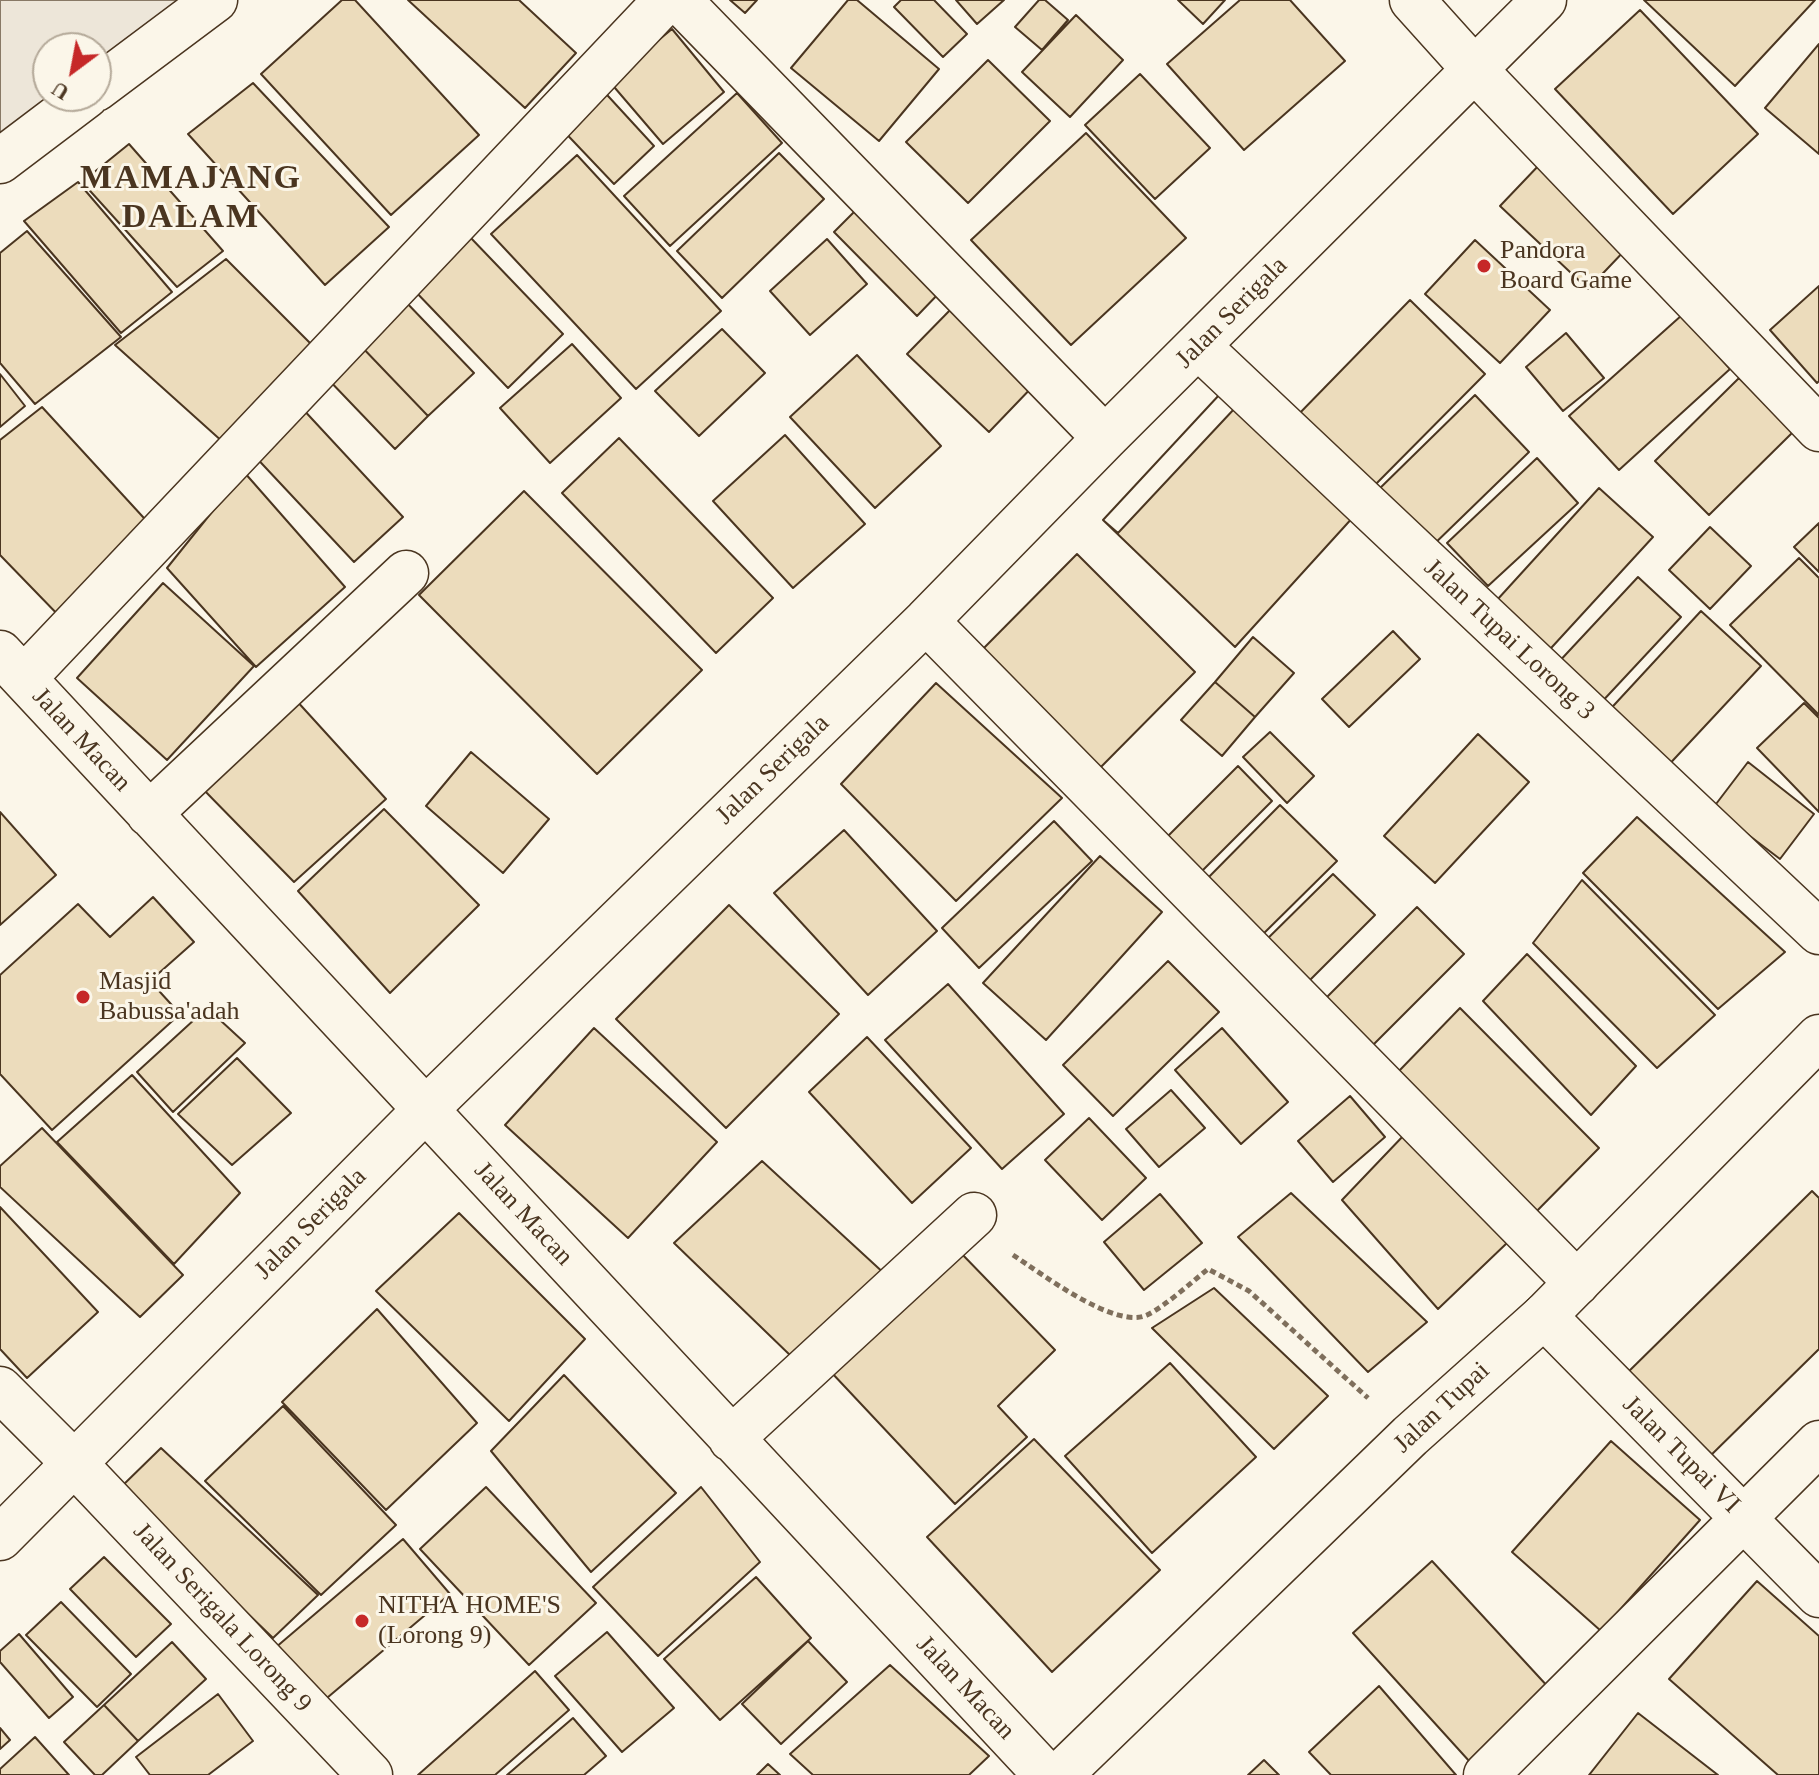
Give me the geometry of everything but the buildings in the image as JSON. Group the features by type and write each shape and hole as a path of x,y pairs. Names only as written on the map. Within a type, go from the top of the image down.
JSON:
{"street":[{"path":"112,77 215,0"},
{"path":"12,666 666,0"},
{"path":"679,0 1105,438"},
{"path":"1412,0 1475,70 1819,429"},
{"name":"Jalan Serigala","path":"0,1538 426,1109 926,621 1544,0"},
{"path":"0,161 65,112"},
{"name":"Jalan Tupai Lorong 3","path":"1199,347 1819,932"},
{"path":"149,814 406,573"},
{"path":"926,621 1577,1283"},
{"name":"Jalan Macan","path":"12,666 1046,1775"},
{"name":"Jalan Tupai","path":"1060,1775 1410,1436 1544,1316 1819,1037"},
{"path":"731,1439 974,1215"},
{"name":"Jalan Tupai VI","path":"1544,1316 1819,1595"},
{"name":"Jalan Serigala Lorong 9","path":"0,1389 370,1775"},
{"path":"1486,1775 1819,1443"}],"path":[{"path":"974,1215 1005,1250 1094,1306 1119,1316 1146,1316 1208,1269 1255,1296 1410,1436"}],"shaded area":[{"path":"0,0 215,0 112,77 112,32 32,32 32,112 65,112 0,161"}],"place":[{"name":"Pandora Board Game","path":"1484,266"},
{"name":"Masjid Babussa'adah","path":"83,997"},
{"name":"NITHA HOME'S (Lorong 9)","path":"362,1621"}],"district":[{"name":"MAMAJANG DALAM","path":"191,198"}]}
